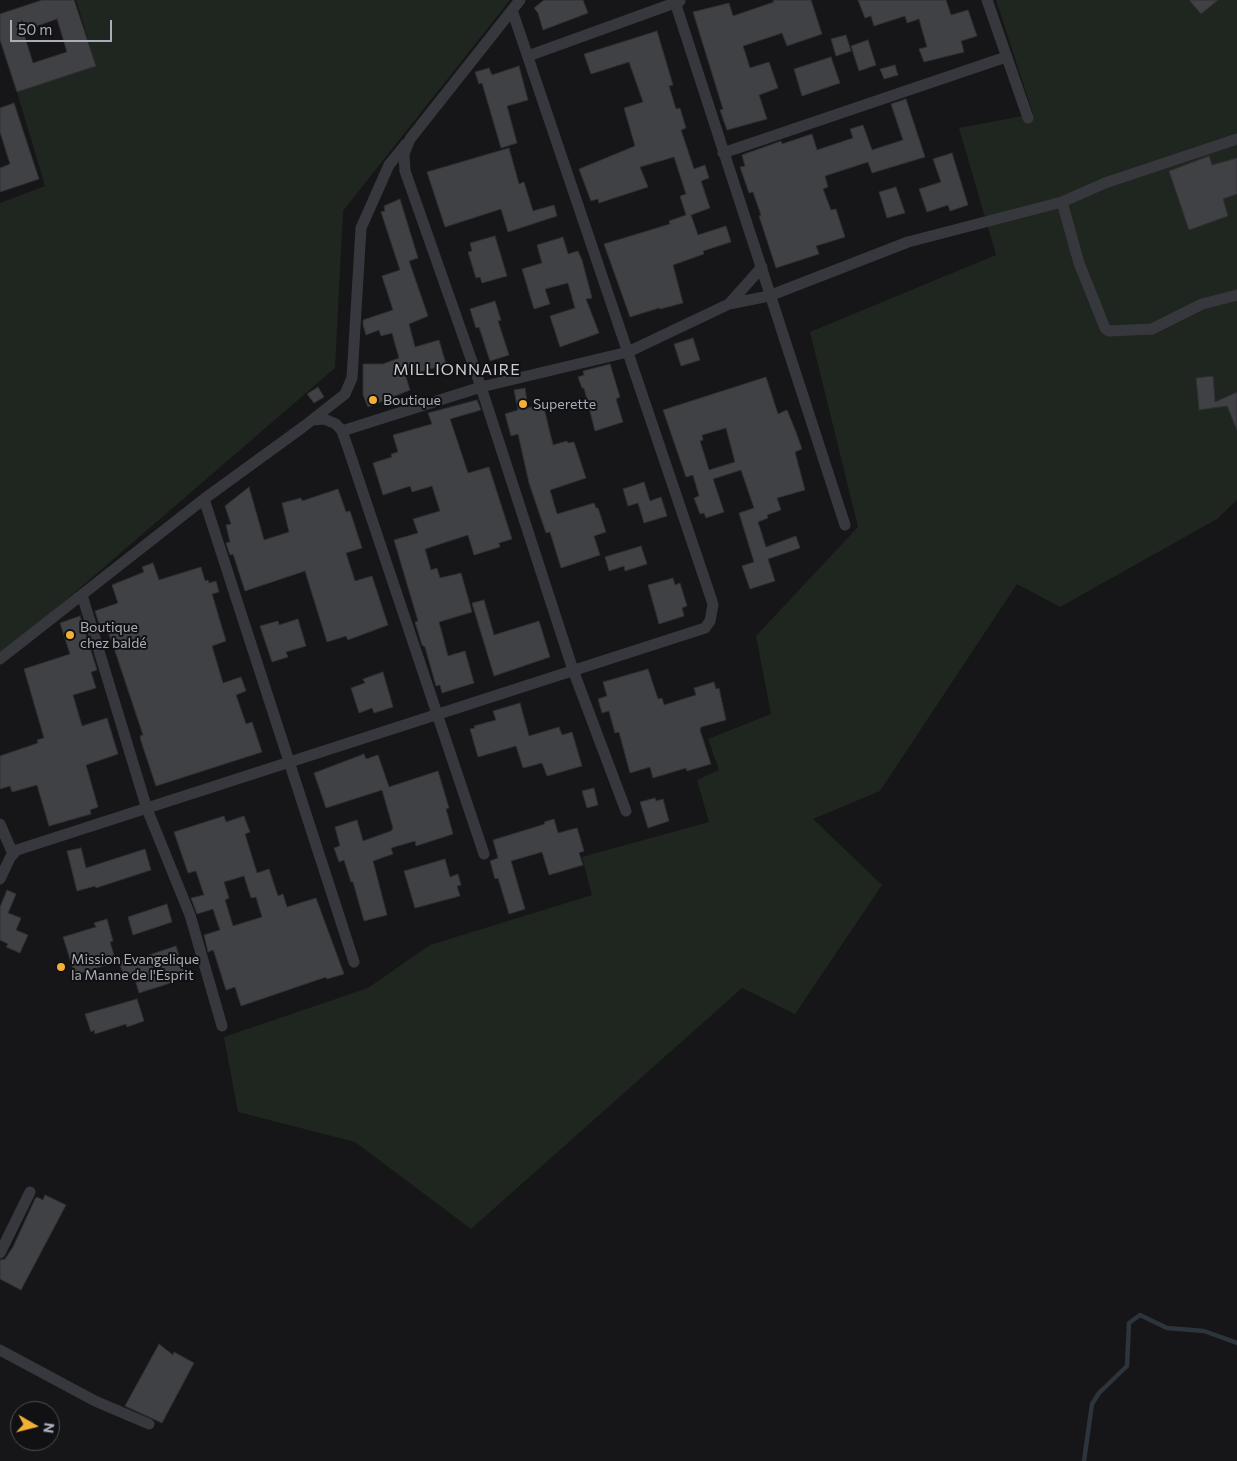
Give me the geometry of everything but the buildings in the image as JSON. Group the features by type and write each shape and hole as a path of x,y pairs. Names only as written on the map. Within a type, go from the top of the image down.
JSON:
{"street":[{"path":"0,660 204,499 345,394 352,378 361,228 389,165 520,0"},
{"path":"987,0 1028,118"},
{"path":"528,56 678,1 723,153 762,267 769,296 845,525"},
{"path":"0,879 13,854 22,849 290,764 437,713 705,628 713,613 711,598 512,10"},
{"path":"723,153 1006,57"},
{"path":"410,139 404,154 406,171 481,387 573,670 626,811"},
{"path":"342,431 481,387 628,352 729,304 769,296 908,242 1062,202 1106,183 1237,139"},
{"path":"1062,202 1079,263 1105,328 1109,331 1152,329 1202,304 1237,295"},
{"path":"729,304 762,267"},
{"path":"312,420 324,419 336,424 342,431 484,854"},
{"path":"204,499 354,962"},
{"path":"82,595 147,809 190,915 222,1026"},
{"path":"0,824 13,854"},
{"path":"0,1252 30,1192"},
{"path":"0,1350 95,1401 149,1424"}],"shaded area":[{"path":"76,0 510,0 343,211 335,368 0,657 0,203 45,186 17,92 96,65"},
{"path":"996,0 1237,0 1237,500 1217,519 1060,607 1017,584 880,791 813,819 882,885 795,1014 742,988 471,1229 355,1142 238,1112 224,1037 368,988 430,945 592,895 582,857 709,822 697,780 719,770 708,739 771,714 756,636 858,527 810,332 996,255 959,128 1033,114"}],"waterway":[{"path":"1084,1461 1092,1404 1099,1393 1127,1366 1129,1323 1140,1315 1167,1328 1204,1331 1237,1343"}],"place":[{"name":"Boutique","path":"373,400"},
{"name":"Superette","path":"523,404"},
{"name":"Boutique chez baldé","path":"70,635"},
{"name":"Mission Evangelique la Manne de l'Esprit","path":"61,967"}],"district":[{"name":"MILLIONNAIRE","path":"457,370"}]}
